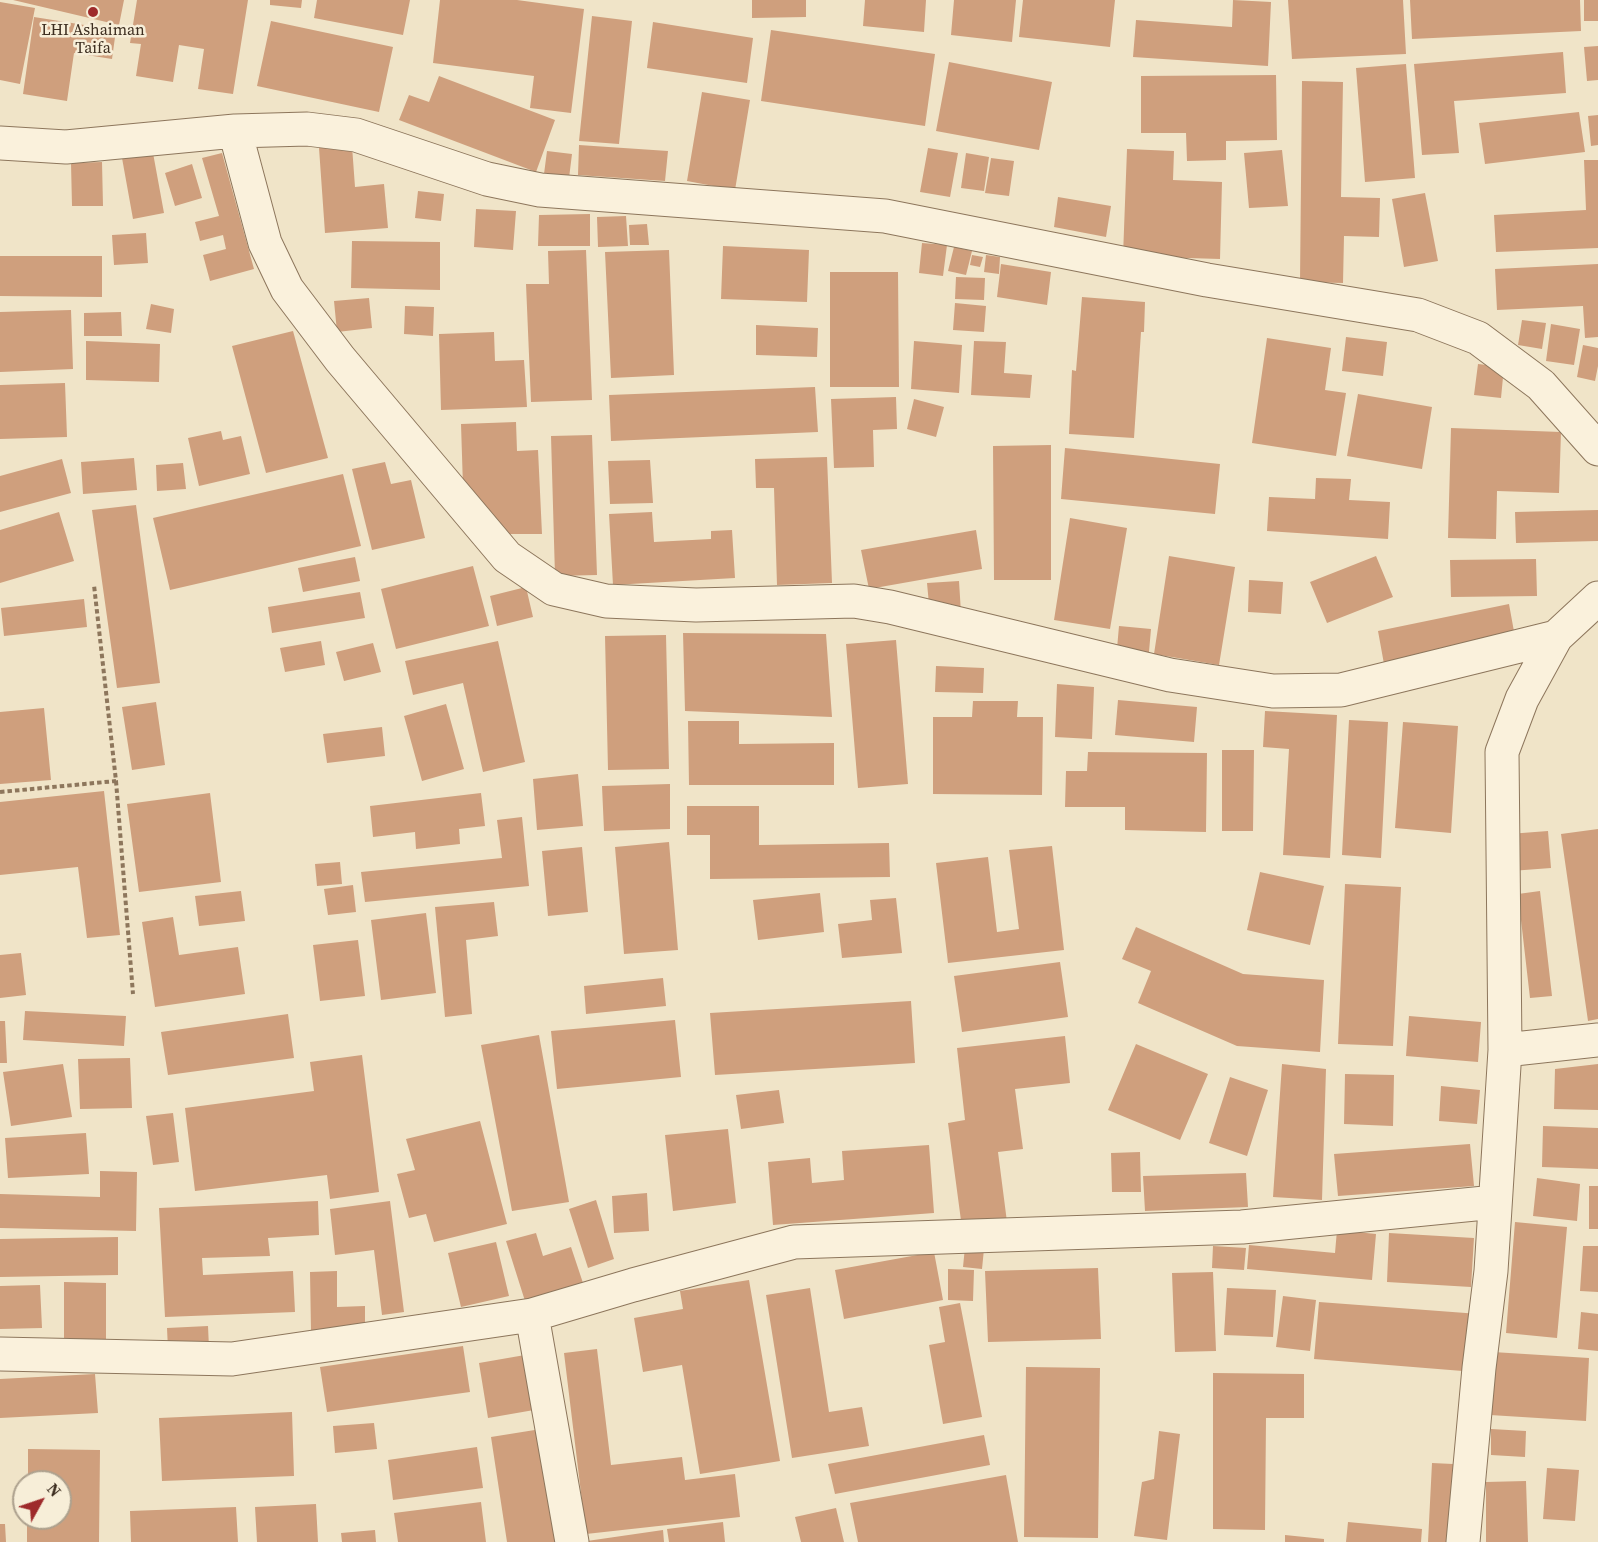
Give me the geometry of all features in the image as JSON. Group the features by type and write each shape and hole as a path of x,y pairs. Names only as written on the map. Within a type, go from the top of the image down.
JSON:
{"street":[{"path":"0,143 66,147 235,131 307,129 356,135 487,179 540,190 885,216 1207,280 1419,315 1478,338 1541,385 1598,449"},
{"path":"235,131 265,243 287,289 340,359 507,558 554,589 606,601 696,605 854,601 890,607 1170,675 1272,691 1341,690 1556,637"},
{"path":"1463,1542 1479,1368 1491,1271 1505,1050 1502,753 1522,699 1556,637 1598,598"},
{"path":"1505,1050 1598,1040"},
{"path":"0,1354 232,1359 532,1315 794,1242 1242,1227 1495,1202"},
{"path":"532,1315 572,1542"}],"path":[{"path":"94,585 116,781 133,994"},
{"path":"0,792 116,781"}],"building":[{"name":"LHI Ashaiman Taifa","path":"13,0 124,0 119,25"},
{"path":"137,0 248,0 233,94 198,89 204,49 179,45 173,82 136,76 141,44 130,43"},
{"path":"270,0 302,0 301,8 270,5"},
{"path":"317,0 410,0 403,35 314,18"},
{"path":"440,0 517,0 584,9 571,113 530,108 534,76 433,63"},
{"path":"752,0 806,0 806,17 752,18"},
{"path":"865,0 926,0 924,32 863,26"},
{"path":"954,0 1016,0 1012,42 951,35"},
{"path":"1023,0 1115,0 1110,47 1019,37"},
{"path":"1233,0 1271,2 1268,66 1133,57 1136,20 1232,27"},
{"path":"1288,0 1403,0 1406,54 1292,59"},
{"path":"1410,0 1580,0 1581,31 1412,39"},
{"path":"1584,0 1598,0 1598,21 1584,21"},
{"path":"0,2 35,8 20,84 0,80"},
{"path":"592,16 632,21 619,144 579,141"},
{"path":"34,17 116,30 112,59 74,53 67,101 23,94"},
{"path":"271,21 393,47 379,112 257,86"},
{"path":"653,22 753,38 747,83 647,68"},
{"path":"771,30 935,54 925,126 761,101"},
{"path":"1598,46 1598,80 1587,81 1584,47"},
{"path":"1563,52 1566,93 1454,101 1459,153 1422,155 1414,64"},
{"path":"949,62 1052,82 1039,150 936,131"},
{"path":"1406,64 1415,178 1365,182 1356,68"},
{"path":"1276,75 1277,140 1226,141 1226,160 1187,161 1186,133 1141,133 1141,76"},
{"path":"439,76 555,120 536,172 399,120 409,95 429,102"},
{"path":"1302,81 1343,82 1341,197 1380,198 1379,237 1344,236 1343,283 1300,282"},
{"path":"702,92 750,100 735,190 687,181"},
{"path":"1579,112 1585,152 1485,164 1479,123"},
{"path":"1598,115 1598,145 1591,146 1588,116"},
{"path":"579,145 668,151 665,181 578,175"},
{"path":"352,146 355,187 384,184 388,228 325,233 319,148"},
{"path":"928,148 958,153 950,197 920,192"},
{"path":"1127,149 1174,151 1173,180 1222,182 1220,259 1123,256"},
{"path":"1282,150 1288,206 1249,208 1244,153"},
{"path":"547,151 572,154 569,178 544,174"},
{"path":"153,153 164,213 133,219 122,158"},
{"path":"222,153 254,269 210,281 203,255 226,249 223,235 200,241 195,222 219,216 202,158"},
{"path":"966,153 989,157 984,191 961,188"},
{"path":"991,158 1014,161 1009,196 985,193"},
{"path":"1584,160 1598,160 1598,248 1496,252 1494,215 1586,210"},
{"path":"102,162 103,206 72,206 71,163"},
{"path":"192,164 202,198 175,206 165,173"},
{"path":"418,191 444,194 441,221 415,218"},
{"path":"1425,193 1438,261 1404,267 1392,199"},
{"path":"1058,197 1111,206 1106,237 1054,227"},
{"path":"476,209 516,211 513,250 474,247"},
{"path":"590,214 590,246 538,246 539,215"},
{"path":"626,216 628,246 598,247 597,217"},
{"path":"647,224 649,245 630,245 629,225"},
{"path":"146,233 148,263 114,265 112,235"},
{"path":"352,241 440,242 440,290 351,288"},
{"path":"922,243 947,245 943,276 919,273"},
{"path":"723,246 809,250 807,302 721,299"},
{"path":"954,247 972,251 966,275 948,271"},
{"path":"586,250 592,400 531,402 526,284 549,284 548,251"},
{"path":"669,250 674,375 611,378 605,252"},
{"path":"972,255 983,257 980,267 970,265"},
{"path":"986,255 1000,257 999,274 984,272"},
{"path":"0,256 102,256 102,297 0,296"},
{"path":"1001,264 1051,272 1047,305 997,297"},
{"path":"1598,264 1598,337 1585,338 1583,306 1497,310 1495,269"},
{"path":"830,272 898,272 899,387 830,387"},
{"path":"956,277 985,278 984,300 955,299"},
{"path":"1082,297 1145,302 1134,438 1069,434 1072,370 1076,371"},
{"path":"369,298 372,328 337,332 334,301"},
{"path":"955,303 986,306 984,332 953,330"},
{"path":"151,304 174,309 171,333 146,329"},
{"path":"405,306 434,307 433,336 404,334"},
{"path":"71,310 73,369 0,372 0,312"},
{"path":"121,312 122,336 84,336 84,313"},
{"path":"1522,320 1546,323 1542,349 1518,345"},
{"path":"1551,324 1580,329 1574,365 1546,361"},
{"path":"756,325 818,328 817,357 756,355"},
{"path":"293,331 328,458 266,473 232,346"},
{"path":"494,332 495,361 524,360 527,407 441,410 439,334"},
{"path":"1346,337 1387,342 1383,376 1342,371"},
{"path":"1267,338 1331,348 1325,390 1346,393 1336,456 1252,443"},
{"path":"86,341 160,344 159,382 86,380"},
{"path":"914,341 962,345 959,393 911,389"},
{"path":"974,341 1006,342 1004,373 1032,375 1030,398 971,395"},
{"path":"1583,345 1598,348 1595,381 1577,377"},
{"path":"1478,364 1504,367 1501,398 1474,395"},
{"path":"65,383 67,437 0,439 0,385"},
{"path":"815,387 818,432 611,441 609,395"},
{"path":"1358,394 1432,407 1422,469 1347,456"},
{"path":"896,397 897,429 873,430 874,467 834,468 831,399"},
{"path":"914,399 944,407 936,437 907,429"},
{"path":"516,422 517,451 538,450 542,534 505,534 463,487 461,424"},
{"path":"1451,428 1561,432 1559,493 1497,491 1496,539 1448,538"},
{"path":"221,431 223,440 241,436 250,474 199,486 188,438"},
{"path":"592,435 597,575 555,576 551,436"},
{"path":"1051,445 1051,580 994,580 993,446"},
{"path":"1065,448 1220,464 1215,514 1061,499"},
{"path":"827,457 832,583 777,585 774,488 756,488 755,459"},
{"path":"134,458 137,490 83,494 81,462"},
{"path":"62,459 71,493 0,512 0,476"},
{"path":"650,460 653,503 610,504 608,461"},
{"path":"385,462 391,484 411,480 425,538 372,550 352,469"},
{"path":"183,463 186,489 157,491 156,465"},
{"path":"343,474 361,546 170,590 153,518"},
{"path":"1316,478 1351,479 1349,500 1390,502 1388,539 1267,531 1269,497 1315,499"},
{"path":"136,505 160,683 117,688 92,510"},
{"path":"1598,510 1598,541 1516,543 1515,512"},
{"path":"59,512 74,561 0,583 0,530"},
{"path":"652,512 654,542 711,539 711,531 732,530 735,578 613,585 609,514"},
{"path":"1070,518 1127,528 1110,629 1054,620"},
{"path":"976,530 982,569 869,589 861,550"},
{"path":"1169,556 1235,567 1219,665 1154,654"},
{"path":"1376,556 1393,597 1327,623 1310,582"},
{"path":"355,557 360,581 303,592 298,568"},
{"path":"1536,559 1537,596 1451,597 1450,560"},
{"path":"473,566 489,626 396,649 381,589"},
{"path":"1249,580 1283,582 1281,614 1248,612"},
{"path":"959,581 961,613 930,615 927,583"},
{"path":"526,587 533,617 497,626 490,596"},
{"path":"360,592 365,618 272,633 268,607"},
{"path":"84,599 87,627 4,636 1,608"},
{"path":"1509,604 1515,637 1384,664 1378,631"},
{"path":"1119,626 1151,629 1148,663 1116,660"},
{"path":"683,633 826,634 832,717 685,711"},
{"path":"666,635 669,769 608,770 605,636"},
{"path":"896,640 908,784 858,788 846,644"},
{"path":"321,641 325,665 285,672 280,648"},
{"path":"498,641 525,762 483,772 463,683 413,695 405,661"},
{"path":"373,643 381,672 344,681 336,652"},
{"path":"936,666 984,668 983,693 935,692"},
{"path":"1057,684 1094,687 1092,739 1055,737"},
{"path":"1118,700 1197,707 1194,742 1115,735"},
{"path":"973,701 1018,701 1017,717 1043,717 1042,795 933,794 933,717 972,717"},
{"path":"156,702 165,765 132,770 122,707"},
{"path":"446,704 464,769 422,781 404,716"},
{"path":"44,708 51,780 0,784 0,712"},
{"path":"1265,711 1337,715 1330,858 1283,855 1289,749 1263,747"},
{"path":"1349,720 1388,722 1381,858 1342,855"},
{"path":"688,721 739,721 739,744 834,743 834,785 689,785"},
{"path":"1403,722 1458,726 1451,833 1395,828"},
{"path":"382,727 385,756 327,763 323,734"},
{"path":"1222,750 1254,750 1253,831 1222,831"},
{"path":"1088,752 1207,753 1206,832 1125,830 1125,807 1065,807 1066,771 1087,771"},
{"path":"578,774 583,826 537,830 533,779"},
{"path":"670,784 670,829 604,831 602,786"},
{"path":"104,791 120,935 87,938 78,867 0,875 0,802"},
{"path":"210,793 221,882 139,892 127,804"},
{"path":"481,793 485,826 459,829 460,844 416,849 415,832 373,837 370,806"},
{"path":"687,806 759,806 759,845 889,843 890,877 710,879 710,835 687,835"},
{"path":"522,817 529,886 365,902 361,872 502,858 497,820"},
{"path":"1598,829 1598,1019 1588,1021 1561,834"},
{"path":"1548,831 1551,868 1511,871 1509,834"},
{"path":"669,842 678,950 624,954 615,847"},
{"path":"1052,846 1064,950 948,963 936,863 988,857 997,932 1019,929 1009,850"},
{"path":"582,847 588,912 548,916 542,851"},
{"path":"340,862 342,884 317,886 315,864"},
{"path":"1260,872 1324,886 1310,945 1247,930"},
{"path":"1345,884 1401,887 1393,1046 1338,1044"},
{"path":"353,885 356,912 328,915 324,889"},
{"path":"241,891 245,921 199,926 195,896"},
{"path":"1540,891 1552,996 1530,998 1518,894"},
{"path":"820,893 824,932 758,940 753,900"},
{"path":"896,898 902,953 842,958 838,924 872,920 870,900"},
{"path":"494,902 498,936 466,940 472,1014 445,1017 435,907"},
{"path":"426,913 436,993 381,1000 371,920"},
{"path":"173,917 179,955 238,947 245,994 155,1007 142,922"},
{"path":"1136,927 1243,974 1324,980 1320,1052 1237,1046 1138,1003 1151,971 1122,959"},
{"path":"358,940 365,996 320,1001 313,945"},
{"path":"21,953 26,995 0,998 0,955"},
{"path":"1060,962 1068,1017 962,1032 954,976"},
{"path":"663,978 666,1006 586,1014 584,986"},
{"path":"911,1001 915,1063 715,1075 710,1013"},
{"path":"25,1011 126,1016 124,1046 23,1040"},
{"path":"288,1014 294,1058 168,1075 161,1032"},
{"path":"1409,1016 1481,1022 1478,1062 1406,1056"},
{"path":"675,1020 681,1077 557,1089 551,1031"},
{"path":"0,1021 5,1021 7,1063 0,1063"},
{"path":"539,1035 569,1202 512,1211 481,1045"},
{"path":"1065,1036 1070,1083 1015,1089 1023,1149 998,1152 1007,1222 962,1228 948,1123 965,1120 957,1048"},
{"path":"1136,1044 1208,1074 1180,1140 1108,1110"},
{"path":"362,1055 379,1192 330,1199 327,1175 195,1191 185,1108 314,1091 310,1062"},
{"path":"130,1058 132,1108 80,1109 78,1059"},
{"path":"63,1064 72,1117 11,1126 3,1072"},
{"path":"1282,1064 1326,1069 1322,1200 1273,1197"},
{"path":"1598,1064 1598,1110 1554,1109 1555,1069"},
{"path":"1345,1074 1394,1075 1393,1126 1344,1124"},
{"path":"1230,1077 1268,1090 1247,1156 1209,1143"},
{"path":"1441,1086 1480,1090 1477,1124 1439,1121"},
{"path":"779,1090 784,1123 741,1129 736,1095"},
{"path":"173,1113 179,1162 153,1165 146,1116"},
{"path":"480,1121 507,1224 434,1242 426,1214 409,1218 397,1174 415,1170 406,1139"},
{"path":"1543,1126 1598,1128 1598,1169 1542,1167"},
{"path":"728,1129 736,1203 673,1211 665,1135"},
{"path":"86,1133 89,1174 8,1178 5,1138"},
{"path":"1470,1144 1474,1186 1338,1196 1334,1154"},
{"path":"929,1145 934,1213 773,1225 768,1162 810,1158 812,1183 844,1180 842,1151"},
{"path":"1140,1152 1141,1192 1112,1192 1111,1153"},
{"path":"100,1171 137,1172 136,1231 0,1228 0,1194 100,1197"},
{"path":"1246,1173 1248,1207 1145,1211 1143,1176"},
{"path":"1537,1178 1580,1184 1577,1221 1533,1216"},
{"path":"1589,1186 1598,1186 1598,1229 1589,1229"},
{"path":"647,1193 649,1231 614,1233 612,1196"},
{"path":"596,1200 614,1259 588,1268 569,1209"},
{"path":"318,1201 319,1235 268,1238 270,1256 202,1258 203,1275 293,1271 295,1312 165,1317 159,1208"},
{"path":"390,1201 404,1312 382,1315 374,1250 335,1255 330,1209"},
{"path":"1515,1222 1567,1227 1557,1338 1506,1333"},
{"path":"1337,1230 1376,1234 1372,1280 1247,1269 1249,1245 1335,1253"},
{"path":"536,1233 543,1256 571,1247 583,1283 525,1301 506,1241"},
{"path":"1389,1233 1474,1238 1471,1287 1387,1282"},
{"path":"118,1237 118,1275 0,1277 0,1239"},
{"path":"496,1242 509,1296 461,1307 448,1253"},
{"path":"1213,1246 1246,1248 1244,1270 1212,1268"},
{"path":"1583,1246 1598,1246 1598,1292 1580,1291"},
{"path":"965,1247 984,1249 982,1269 963,1267"},
{"path":"934,1252 943,1300 844,1319 835,1270"},
{"path":"1098,1268 1101,1339 988,1342 985,1271"},
{"path":"948,1269 974,1270 973,1301 948,1300"},
{"path":"337,1271 337,1307 365,1306 365,1329 311,1331 310,1272"},
{"path":"1213,1272 1216,1351 1175,1352 1172,1273"},
{"path":"749,1280 780,1461 700,1474 682,1365 643,1372 634,1318 683,1309 680,1291"},
{"path":"64,1282 106,1283 106,1340 64,1339"},
{"path":"40,1285 42,1328 0,1329 0,1286"},
{"path":"810,1288 829,1412 862,1407 869,1446 792,1458 766,1295"},
{"path":"1227,1288 1276,1290 1273,1337 1224,1335"},
{"path":"1283,1296 1316,1300 1310,1351 1276,1347"},
{"path":"1319,1302 1479,1314 1475,1372 1314,1359"},
{"path":"960,1303 982,1417 943,1424 929,1345 945,1342 939,1307"},
{"path":"1581,1312 1598,1314 1598,1351 1578,1349"},
{"path":"208,1326 209,1348 168,1350 167,1328"},
{"path":"463,1346 470,1392 327,1412 320,1367"},
{"path":"597,1349 611,1465 682,1457 685,1480 735,1474 740,1517 586,1534 564,1353"},
{"path":"1493,1352 1589,1358 1586,1421 1490,1415"},
{"path":"525,1355 534,1410 488,1418 479,1363"},
{"path":"1026,1367 1100,1368 1098,1538 1024,1537"},
{"path":"1213,1373 1304,1374 1304,1418 1266,1418 1265,1530 1213,1529"},
{"path":"95,1374 98,1413 0,1418 0,1379"},
{"path":"292,1412 294,1476 162,1481 159,1418"},
{"path":"374,1423 377,1449 335,1453 333,1426"},
{"path":"541,1429 559,1542 507,1542 491,1437"},
{"path":"1491,1429 1526,1431 1525,1457 1491,1455"},
{"path":"1159,1431 1180,1434 1167,1540 1134,1536 1142,1482 1154,1479"},
{"path":"984,1435 990,1465 835,1494 828,1464"},
{"path":"477,1447 483,1488 393,1500 388,1460"},
{"path":"28,1449 100,1450 99,1542 27,1542 27,1530 72,1530 72,1470 28,1470"},
{"path":"1432,1463 1453,1464 1449,1542 1428,1542"},
{"path":"1547,1468 1579,1470 1575,1521 1543,1519"},
{"path":"1006,1475 1018,1542 858,1542 850,1503"},
{"path":"1526,1481 1528,1542 1486,1542 1486,1482"},
{"path":"481,1502 486,1542 398,1542 394,1513"},
{"path":"316,1504 318,1542 257,1542 255,1507"},
{"path":"236,1507 238,1542 131,1542 130,1511"},
{"path":"836,1508 844,1542 801,1542 795,1517"},
{"path":"723,1522 725,1542 669,1542 667,1529"},
{"path":"1348,1522 1422,1529 1421,1542 1346,1542"},
{"path":"0,1524 5,1524 6,1542 0,1542"},
{"path":"375,1530 376,1542 342,1542 341,1533"},
{"path":"663,1530 664,1542 587,1542 587,1541"},
{"path":"1285,1535 1324,1539 1324,1542 1285,1542"}],"place":[{"name":"LHI Ashaiman Taifa","path":"93,12"}]}
